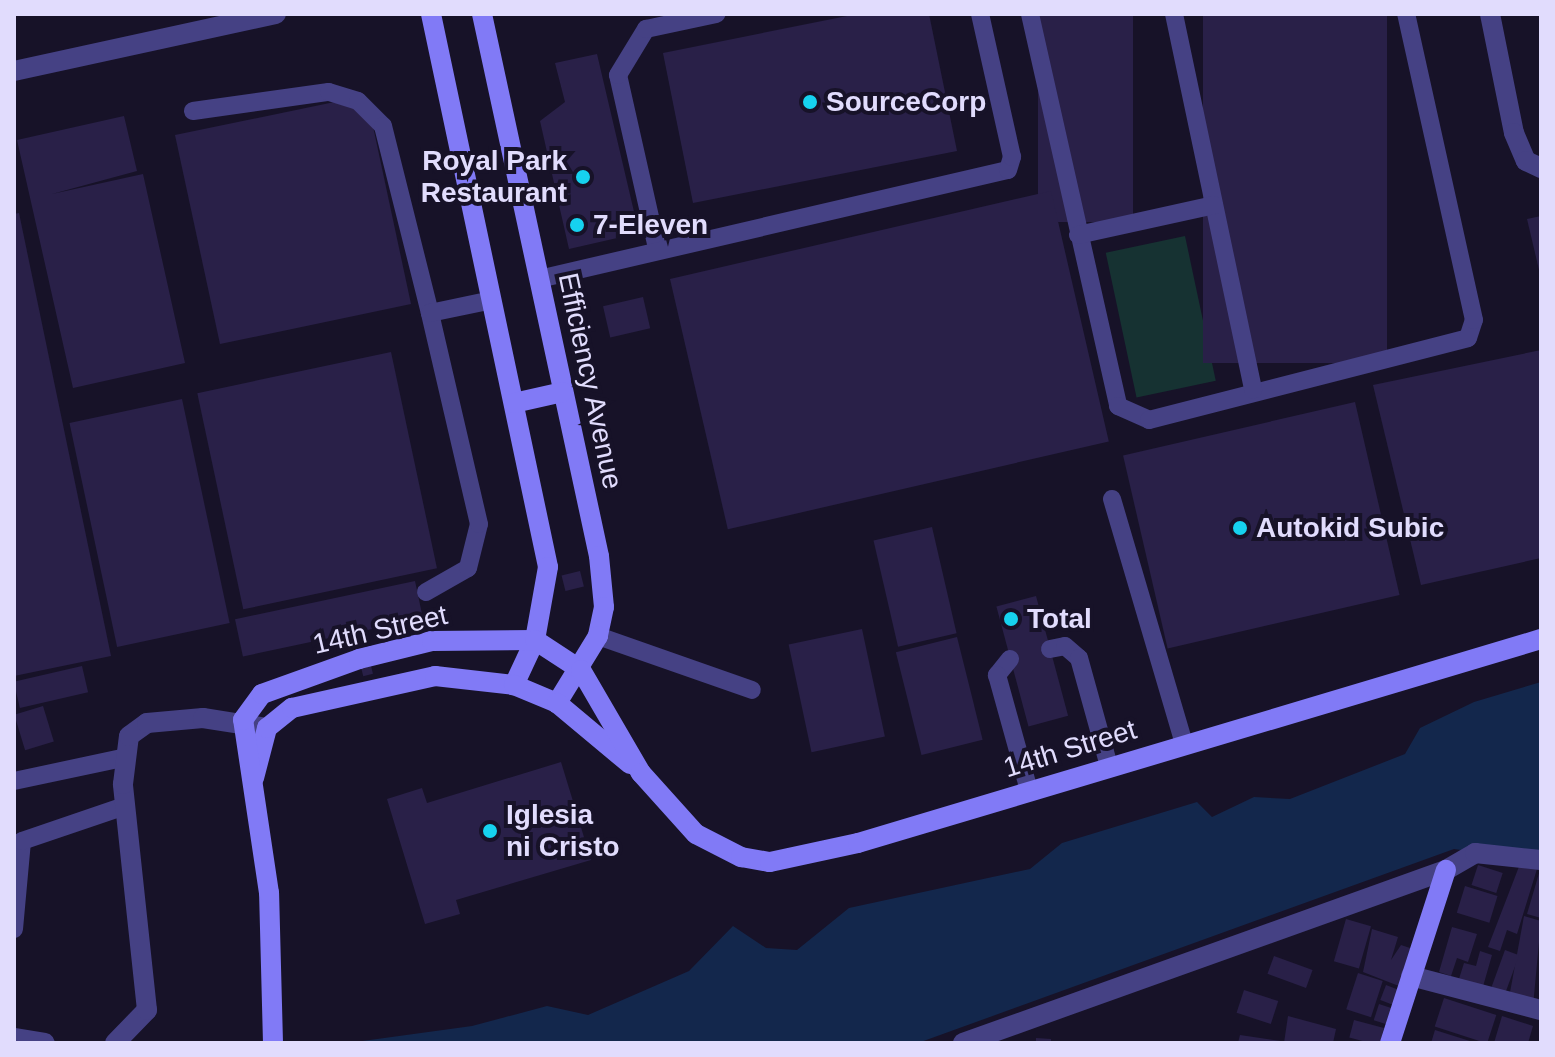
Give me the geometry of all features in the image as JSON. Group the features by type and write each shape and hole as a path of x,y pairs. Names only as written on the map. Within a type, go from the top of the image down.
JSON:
{"main road":[{"path":"431,14 548,567 535,640 514,685"},
{"name":"Efficiency Avenue","path":"482,14 599,556 604,607 598,636 581,670 557,703"},
{"path":"514,403 563,392"},
{"name":"14th Street","path":"267,728 304,703 435,676 514,685 557,703 641,773 696,834 729,852 770,862 807,858 1184,743 1541,639"},
{"name":"14th Street","path":"243,720 262,694 359,659 432,641 535,640 581,670 641,773"},
{"path":"243,720 269,893 273,1036"},
{"path":"252,785 267,728"},
{"path":"1390,1043 1446,870"}],"street":[{"path":"14,71 276,14"},
{"path":"1490,14 1514,133 1526,161 1541,168"},
{"path":"115,1043 147,1010 125,806 122,758 129,736 147,723 243,720 267,728"},
{"path":"963,1043 1446,870 1488,851 1541,860"},
{"path":"1411,976 1541,1010"},
{"path":"14,1038 45,1043"}],"lane":[{"path":"657,248 618,75 646,29 716,14"},
{"path":"539,279 657,248 1008,170 1012,157 980,14"},
{"path":"1030,14 1118,406 1149,420 1253,390 1468,338 1474,320 1406,14"},
{"path":"1174,14 1253,390"},
{"path":"193,111 329,92 358,101 383,126 479,524 468,568 426,592"},
{"path":"1078,235 1214,205"},
{"path":"430,313 492,300"},
{"path":"1112,499 1184,743"},
{"path":"598,636 752,690"},
{"path":"1050,649 1065,646 1079,658 1109,766"},
{"path":"1010,659 997,675 1029,790"},
{"path":"14,781 122,758"},
{"path":"14,929 22,841 125,806"}],"green space":[{"path":"1185,236 1216,381 1137,398 1106,253"}],"water":[{"path":"1541,682 1541,861 1454,849 918,1043 348,1043 472,1026 547,1006 588,1015 689,971 733,926 766,948 797,950 849,908 1030,869 1062,843 1197,802 1212,817 1254,797 1290,799 1405,754 1420,728 1474,702"}],"building":[{"name":"SourceCorp","path":"857,14 929,14 957,151 693,203 663,53"},
{"path":"1038,14 1133,14 1133,222 1038,222"},
{"path":"1203,14 1387,14 1387,363 1203,363"},
{"path":"597,54 639,233 569,249 540,121 565,102 555,63"},
{"path":"349,99 371,117 411,304 220,344 175,135"},
{"path":"124,116 137,171 52,194 143,174 185,363 73,388 17,140"},
{"path":"1051,191 1109,441 728,529 670,279"},
{"path":"19,213 111,656 14,676 14,214"},
{"path":"1541,216 1541,274 1540,274 1527,219"},
{"path":"643,297 650,328 610,337 603,306"},
{"path":"1541,350 1541,558 1421,585 1373,385"},
{"path":"391,352 437,568 243,609 197,393"},
{"path":"182,399 230,623 117,647 70,423"},
{"path":"1355,402 1400,595 1168,648 1123,456"},
{"path":"932,527 957,633 898,647 874,540"},
{"path":"580,571 584,587 565,591 562,576"},
{"path":"415,581 423,618 243,656 235,619"},
{"path":"1036,596 1068,716 1028,726 996,607"},
{"path":"862,629 885,737 812,752 789,645"},
{"path":"957,637 983,740 922,755 896,652"},
{"path":"82,666 88,692 20,708 14,682"},
{"path":"371,666 373,674 363,676 361,668"},
{"path":"43,706 54,741 25,750 14,715"},
{"name":"Iglesia ni Cristo","path":"561,762 591,860 456,900 460,914 425,924 387,799 422,788 427,803"},
{"path":"1520,864 1537,869 1517,934 1507,930 1500,951 1488,947"},
{"path":"1478,865 1503,873 1496,893 1472,885"},
{"path":"1541,870 1541,918 1527,914"},
{"path":"1465,886 1498,896 1489,923 1457,913"},
{"path":"1524,916 1541,921 1533,1006 1509,998"},
{"path":"1346,919 1371,926 1359,968 1334,961"},
{"path":"1452,927 1477,934 1468,962 1457,958 1451,976 1439,972"},
{"path":"1372,929 1398,937 1391,960 1401,945 1416,950 1404,988 1363,972"},
{"path":"1505,950 1519,955 1504,996 1490,990"},
{"path":"1480,951 1492,955 1482,990 1458,982 1464,963 1476,966"},
{"path":"1274,956 1313,970 1306,988 1268,974"},
{"path":"1358,973 1383,981 1371,1017 1346,1009"},
{"path":"1386,985 1399,990 1393,1005 1380,1000"},
{"path":"1244,990 1278,1001 1271,1024 1237,1013"},
{"path":"1444,998 1496,1015 1487,1043 1435,1027"},
{"path":"1379,1004 1394,1009 1389,1025 1374,1020"},
{"path":"1288,1016 1336,1029 1333,1043 1284,1043"},
{"path":"1502,1016 1533,1026 1528,1043 1494,1043"},
{"path":"1354,1020 1384,1028 1380,1043 1349,1037"},
{"path":"1435,1030 1473,1042 1473,1043 1431,1043"},
{"path":"1240,1035 1281,1041 1281,1043 1238,1043"},
{"path":"1036,1038 1051,1039 1051,1043 1036,1043"}],"place":[{"name":"SourceCorp","path":"810,102"},
{"name":"Royal Park Restaurant","path":"583,177"},
{"name":"7-Eleven","path":"577,225"},
{"name":"Autokid Subic","path":"1240,528"},
{"name":"Total","path":"1011,619"},
{"name":"Iglesia ni Cristo","path":"490,831"}]}
